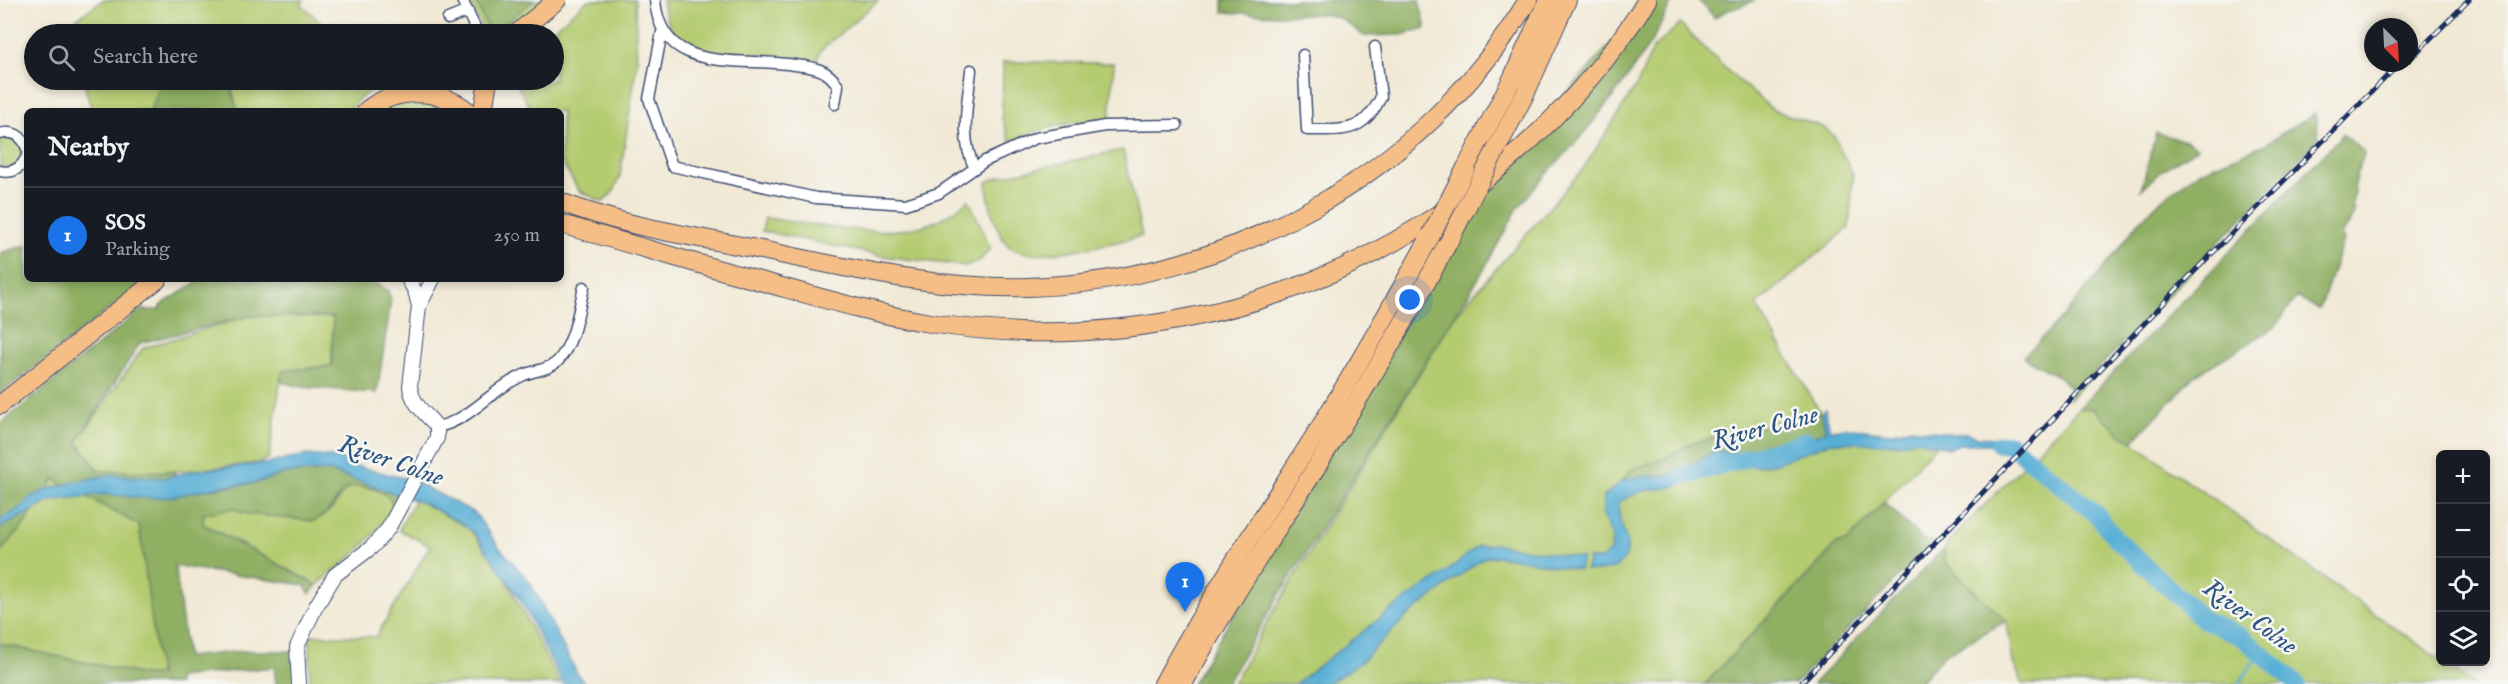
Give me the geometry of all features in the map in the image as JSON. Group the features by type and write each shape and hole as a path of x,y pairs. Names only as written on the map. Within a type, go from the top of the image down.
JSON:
{"main road":[{"path":"528,24 557,0"},
{"path":"564,203 588,213 833,265 962,285 1027,287 1101,281 1142,274 1176,266 1249,240 1324,202 1381,164 1405,145 1464,88 1503,38 1528,0"},
{"path":"1163,684 1196,624 1388,315 1513,77 1548,0"},
{"path":"1183,684 1204,645 1340,430 1408,316 1466,210 1526,92 1568,0"},
{"path":"564,226 796,291 929,323 1011,332 1045,333 1126,328 1196,316 1266,298 1340,270 1414,232 1518,153 1573,100 1614,49 1647,0"},
{"path":"371,108 408,90"},
{"path":"483,108 486,90"},
{"path":"385,100 401,95 429,94 444,98 462,108"},
{"path":"0,405 154,282"}],"street":[{"path":"462,0 474,24"},
{"path":"655,0 662,32 649,99 672,166 816,198 906,204 924,200 946,189 975,168 1023,142 1057,133 1126,124 1177,124"},
{"path":"448,19 468,11"},
{"path":"662,32 682,50 702,57 778,62 818,68 827,73 838,86 835,104"},
{"path":"1303,55 1307,130 1348,130 1358,125 1381,97 1375,47"},
{"path":"971,70 966,134 968,153 975,168"},
{"path":"0,134 11,132 24,141"},
{"path":"0,171 11,172 21,167 24,162"},
{"path":"410,282 419,306"},
{"path":"299,684 297,647 334,574 372,547 388,529 437,438 437,427 424,415 412,398 410,378 419,306 431,282"},
{"path":"437,427 463,418 482,402 523,375 544,369 557,362 573,333 584,287"}],"green space":[{"path":"103,0 304,0 301,4 322,24 69,24"},
{"path":"469,0 544,0 515,24 480,24"},
{"path":"475,0 535,0 503,24 486,24"},
{"path":"588,0 635,0 637,62 620,176 614,191 603,202 579,191 564,166 564,108 530,108 520,90 564,90 564,24 560,24"},
{"path":"662,0 879,0 821,50 816,63 702,50 688,44 676,34 667,20"},
{"path":"1223,0 1419,0 1426,28 1401,35 1364,36 1340,18 1323,14 1275,15 1223,12"},
{"path":"1649,0 1673,0 1653,39 1622,85 1581,137 1518,208 1483,271 1278,597 1226,684 1192,684 1489,182"},
{"path":"1698,0 1754,0 1715,18"},
{"path":"1680,24 1728,71 1773,110 1823,127 1834,136 1853,176 1849,228 1756,305 1821,413 1827,431 1940,441 1847,542 1838,543 1705,684 1233,684 1270,617 1454,317 1583,169 1637,85 1653,48"},
{"path":"1003,62 1114,63 1110,118 1046,128 1010,142 1002,118"},
{"path":"86,90 370,90 351,108 91,108"},
{"path":"159,90 232,90 237,108 151,108"},
{"path":"406,100 432,100 451,108 387,108"},
{"path":"2315,113 2319,138 2069,399 2071,389 2060,377 2023,357 2063,317 2137,224 2162,199 2199,172 2267,143"},
{"path":"2156,133 2186,141 2198,148 2161,171 2141,190"},
{"path":"2343,134 2365,153 2357,172 2352,207 2355,211 2341,234 2343,240 2321,306 2318,309 2297,297 2274,328 2197,374 2132,442 2094,409 2079,408"},
{"path":"5,136 20,141 24,155 15,168 0,167 0,137"},
{"path":"1123,150 1142,236 1095,247 1054,253 1020,252 1005,242 994,217 987,182 998,177"},
{"path":"969,200 991,249 979,261 965,266 882,256 762,231 765,218 874,231 916,228 943,218"},
{"path":"24,246 24,282 144,282 0,394 0,253"},
{"path":"197,282 376,282 388,291 391,300 377,393 302,387 281,382 282,371 332,366 333,317 249,316 140,343 77,442 99,471 176,472 159,496 255,483 286,473 329,471 406,497 393,506 388,497 381,492 360,486 350,487 339,496 323,516 313,521 242,513 234,508 203,514 203,524 317,585 310,594 304,585 175,566 187,657 241,651 296,651 298,684 276,684 274,667 178,677 178,684 20,684 0,680 0,644 144,675 159,675 139,525 54,479 23,526 0,552 0,424 141,310 159,310 161,305"},
{"path":"249,316 333,317 332,366 282,371 269,458 258,463 185,471 99,472 77,442 143,348"},
{"path":"2087,407 2098,412 2117,431 2436,657 2436,666 2449,666 2474,684 2023,684 2013,663 2007,622 1945,562 1944,551 1946,545 2079,408"},
{"path":"1821,413 1827,431 1772,452 1738,453 1700,460 1666,476 1640,477 1622,481 1632,469 1664,459 1691,443"},
{"path":"54,479 139,525 160,676 144,675 0,644 0,552 23,526"},
{"path":"360,485 384,493 393,506 368,540 317,585 203,524 203,514 234,507 242,513 313,521 332,508 346,490"},
{"path":"415,499 470,529 502,572 560,684 310,684 310,635 376,637 430,546 399,530"},
{"path":"1884,502 1924,541 1933,541 1795,684 1705,684 1838,543 1847,542"},
{"path":"1945,547 1945,562 2006,621 1944,655 1918,684 1813,684"}],"water":[{"path":"1825,409 1830,430 1848,428 1888,433 1911,428 2011,439 2025,445 2017,454 1989,444 1960,444 1949,448 1917,440 1896,444 1832,442 1773,464 1743,467 1730,462 1717,463 1698,476 1674,487 1642,491 1620,501 1620,518 1627,553 1623,561 1615,567 1601,571 1586,570 1588,559 1602,559 1611,550 1612,536 1603,515 1603,497 1622,481 1640,477 1666,476 1695,463 1714,451 1772,452 1826,431 1821,413"},
{"path":"307,455 340,458 359,467 412,480 475,513 498,546 530,582 577,673 585,684 563,684 520,599 474,533 463,524 423,503 329,471 286,473 255,483 221,486 171,497 144,498 103,494 50,501 0,528 0,520 20,508 31,497 48,489 87,479 110,475 165,478 192,471 269,463"},
{"path":"1493,544 1582,558 1579,570 1498,556 1483,558 1406,617 1360,663 1327,684 1295,684 1478,546"}],"waterway":[{"name":"River Colne","path":"1683,476 1807,441"},
{"name":"River Colne","path":"1999,444 2010,444 2095,513 2117,540 2204,620 2242,637 2297,684"},
{"path":"2239,684 2260,652"}],"railway":[{"path":"2418,51 2469,0"},
{"path":"1800,684 2177,289 2391,72"}],"place":[{"name":"SOS","path":"1185,612"}]}
